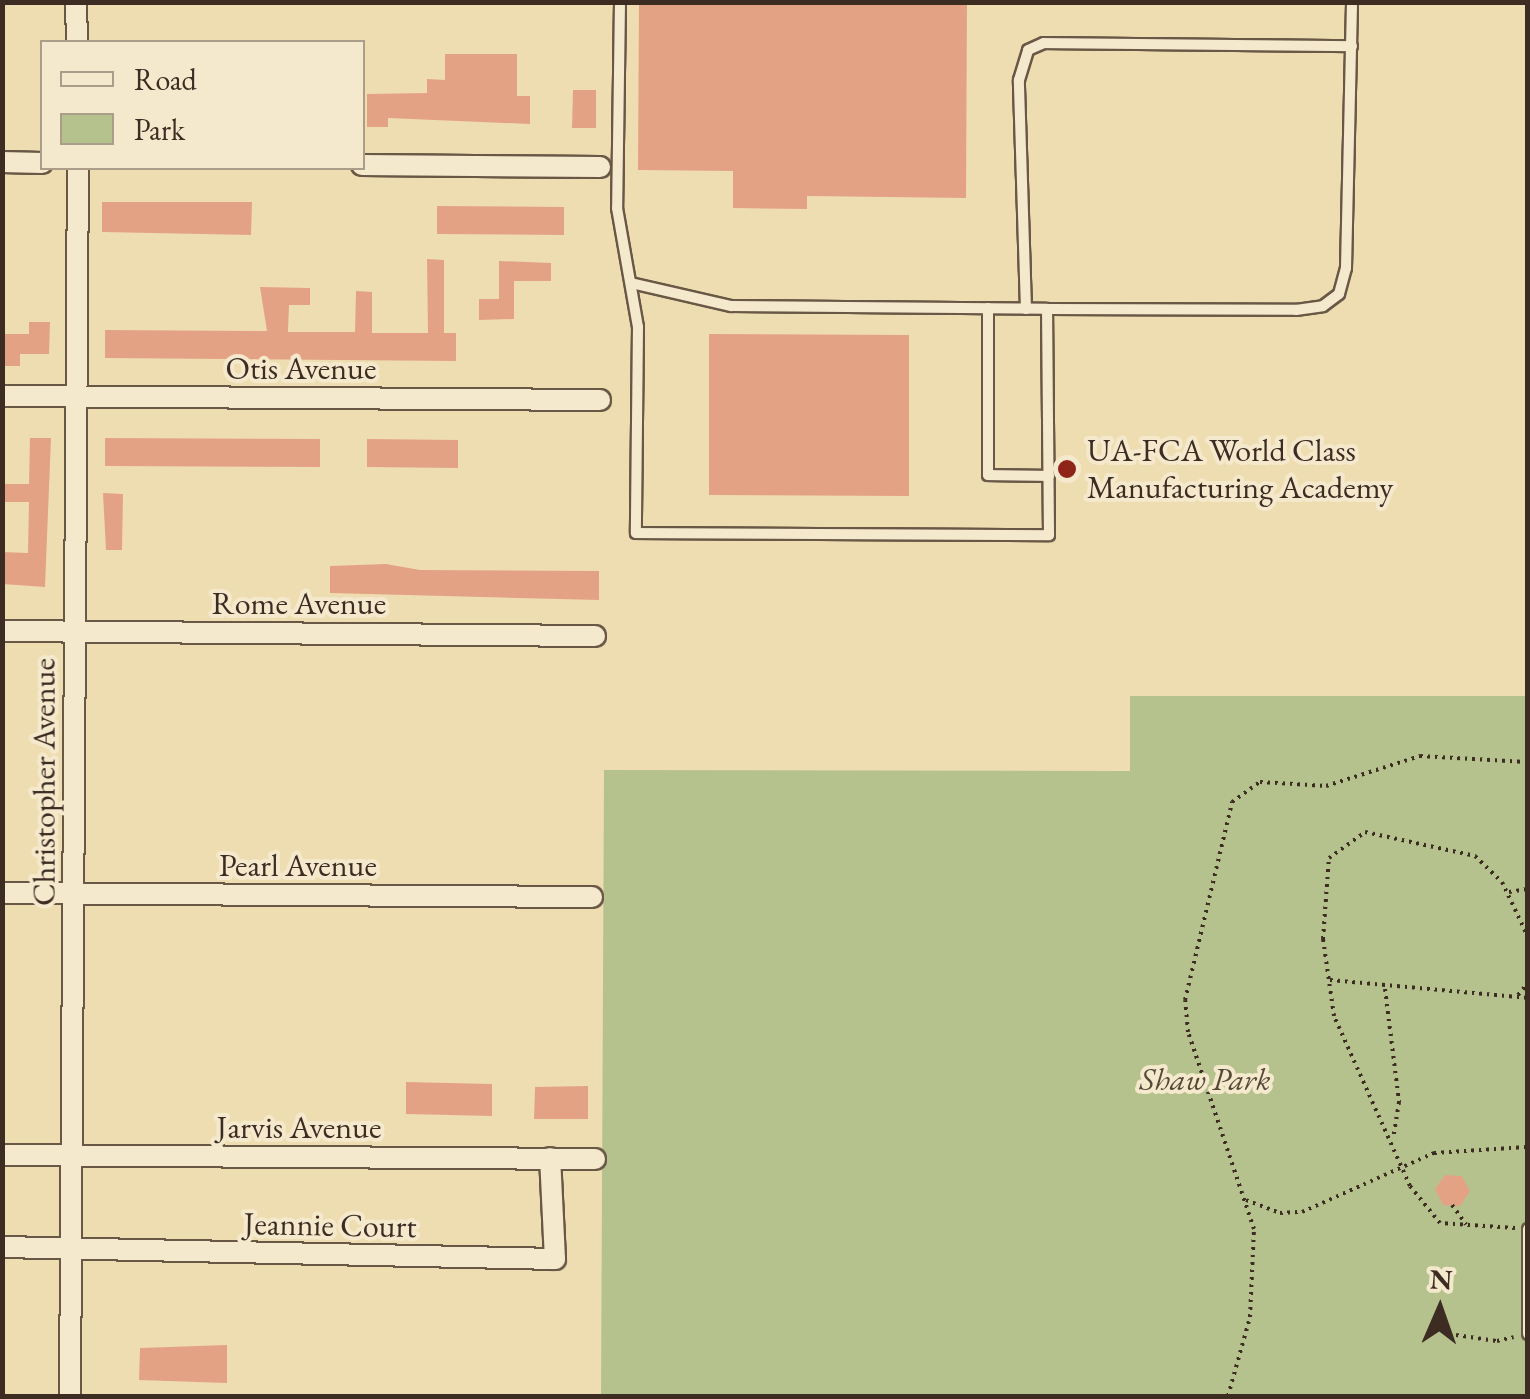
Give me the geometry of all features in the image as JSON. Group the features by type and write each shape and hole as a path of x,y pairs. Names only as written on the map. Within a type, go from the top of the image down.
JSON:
{"street":[{"path":"76,2 77,40"},
{"path":"2,162 40,163"},
{"path":"365,165 600,167"},
{"name":"Christopher Avenue","path":"70,1396 78,170"},
{"name":"Otis Avenue","path":"2,396 600,400"},
{"name":"Rome Avenue","path":"2,631 594,636"},
{"name":"Pearl Avenue","path":"2,893 592,898"},
{"name":"Jarvis Avenue","path":"2,1155 595,1159"},
{"name":"Jeannie Court","path":"2,1247 556,1260 550,1158"}],"lane":[{"path":"620,2 617,208 638,326 636,533 1050,535 1047,310"},
{"path":"631,284 731,306 1296,310 1333,300 1346,268 1352,2"},
{"path":"1026,309 1019,80 1028,50 1044,42 1352,46"},
{"path":"988,308 988,475 1049,476"},
{"path":"1526,1229 1526,1334"}],"path":[{"path":"1228,1396 1254,1284 1246,1200 1185,1015 1190,968 1232,802 1260,782 1326,786 1420,756 1528,762"},
{"path":"1526,1229 1468,1226 1430,1217 1403,1166 1343,1044 1323,938 1326,873 1332,853 1352,836 1369,832 1476,856 1509,892 1528,937"},
{"path":"1509,892 1528,889"},
{"path":"1330,980 1385,989 1528,998"},
{"path":"1516,996 1528,983"},
{"path":"1385,989 1399,1102 1392,1140"},
{"path":"1246,1200 1280,1213 1302,1212 1403,1166 1454,1149 1528,1147"},
{"path":"1452,1205 1468,1226"},
{"path":"1456,1334 1497,1341 1526,1334"}],"green space":[{"name":"Shaw Park","path":"1130,696 1527,696 1527,1396 601,1396 604,770 1130,771"}],"building":[{"path":"639,2 967,2 966,198 807,196 807,209 733,208 733,171 638,170"},
{"path":"445,54 517,54 517,96 530,96 530,124 388,118 388,127 367,127 367,94 427,93 427,79 445,80"},
{"path":"573,90 596,90 596,128 572,128"},
{"path":"102,202 252,202 251,235 102,232"},
{"path":"437,206 564,207 564,235 437,234"},
{"path":"427,259 444,260 444,333 456,333 456,361 105,358 105,330 267,331 260,287 310,288 310,305 289,305 288,332 355,332 356,291 372,292 372,333 428,333"},
{"path":"499,261 551,263 551,281 514,281 514,319 479,320 479,299 499,299"},
{"path":"29,322 50,322 49,354 20,354 20,366 2,366 2,334 29,334"},
{"path":"709,334 909,335 909,496 709,495"},
{"path":"30,438 51,438 45,587 2,584 2,552 28,553 29,502 3,502 3,484 29,484"},
{"path":"105,438 320,439 320,467 105,466"},
{"path":"367,439 458,440 458,468 367,467"},
{"path":"103,493 123,494 122,550 106,550"},
{"path":"386,564 420,570 599,571 599,600 330,593 330,566"},
{"path":"406,1082 492,1084 492,1116 406,1114"},
{"path":"588,1086 588,1119 534,1119 535,1087"},
{"path":"1445,1175 1462,1176 1470,1191 1460,1206 1443,1205 1435,1189"},
{"path":"227,1345 227,1383 139,1380 140,1348"}],"place":[{"name":"UA-FCA World Class Manufacturing Academy","path":"1067,469"}]}
